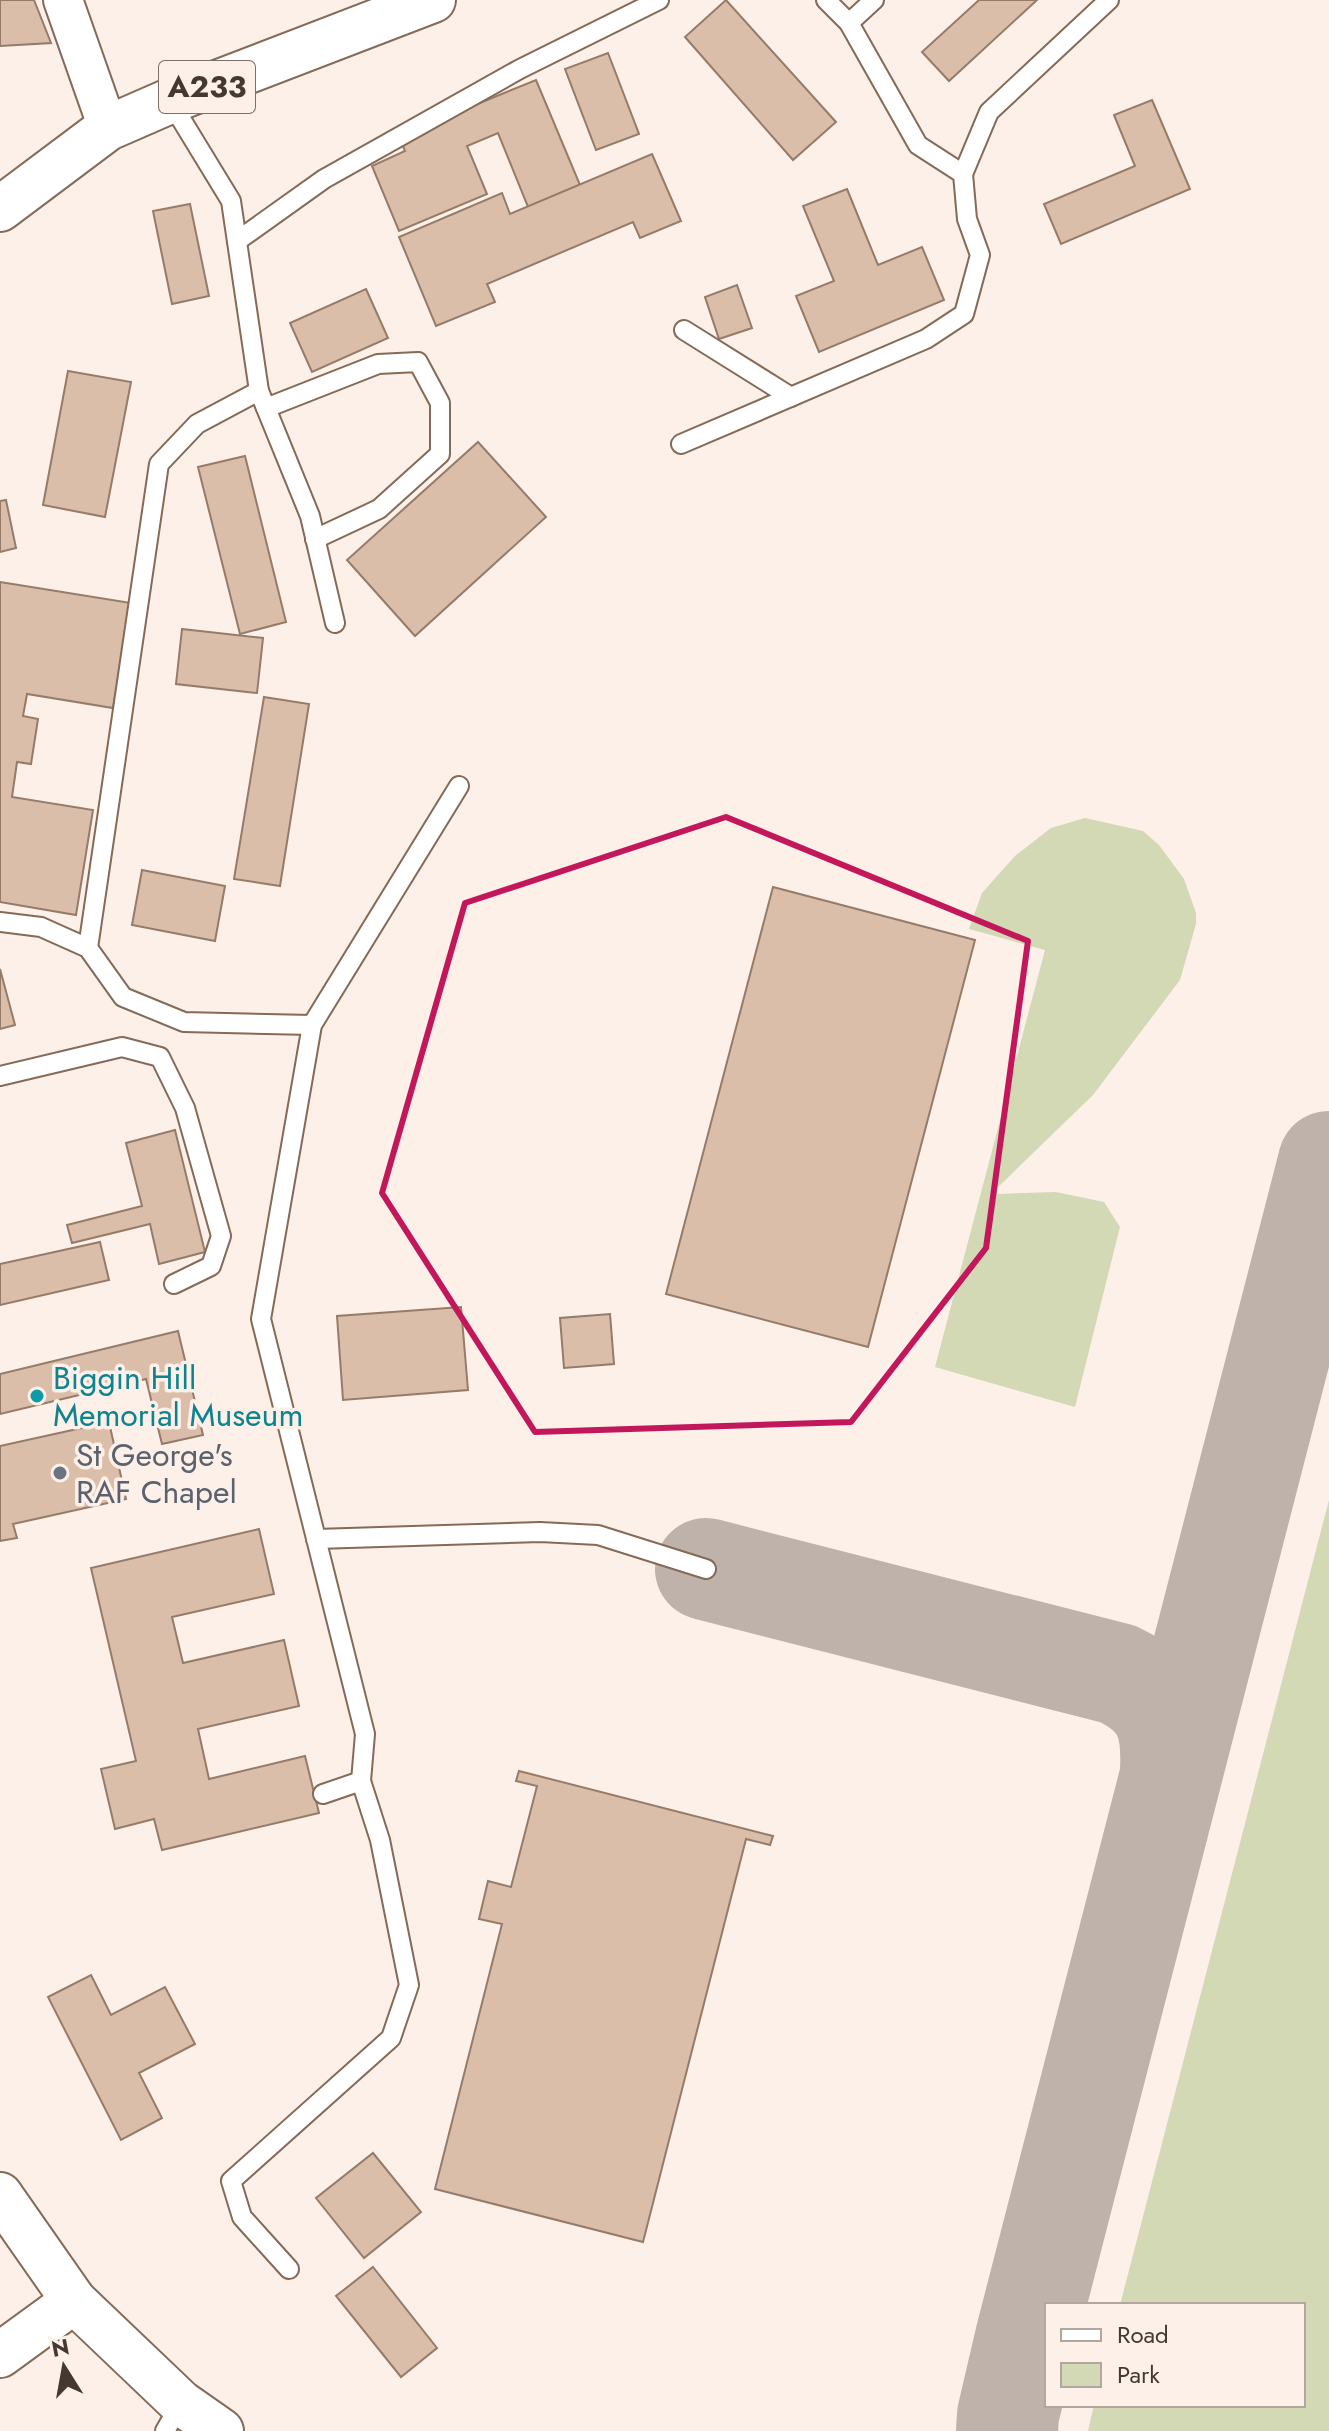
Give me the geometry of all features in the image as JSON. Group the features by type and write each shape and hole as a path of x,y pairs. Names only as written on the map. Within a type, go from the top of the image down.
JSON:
{"main road":[{"name":"A233","path":"0,209 108,128 170,101 433,0"},
{"path":"0,2195 74,2301 173,2417 221,2431"},
{"path":"0,2355 74,2301"}],"street":[{"path":"63,0 108,128"}],"lane":[{"path":"237,241 324,179 520,69 659,0"},
{"path":"826,0 849,23 918,145 963,174"},
{"path":"849,23 874,0"},
{"path":"681,444 926,339 964,314 980,255 967,219 963,174 989,112 1109,0"},
{"path":"170,101 231,201 262,400 310,516 335,623"},
{"path":"684,330 791,397"},
{"path":"88,948 159,464 197,424 378,364 418,362 440,403 440,454 379,509 315,539"},
{"path":"289,2269 242,2217 231,2181 391,2038 409,1985 380,1840 361,1781 365,1734 261,1319 312,1025 459,786"},
{"path":"0,922 41,927 88,948 123,997 184,1022 312,1025"},
{"path":"0,1076 122,1047 160,1057 185,1108 221,1236 211,1266 174,1284"},
{"path":"316,1539 540,1532 598,1535 706,1569"},
{"path":"323,1794 361,1781"}],"highlighted area":[{"path":"726,817 1028,941 986,1248 851,1422 535,1432 382,1193 465,903"}],"green space":[{"path":"1085,818 1143,831 1159,845 1184,879 1196,913 1196,924 1180,980 1093,1095 996,1189 997,1194 1056,1192 1104,1202 1120,1227 1075,1407 935,1367 1045,950 969,929 982,893 1015,856 1051,828"},
{"path":"1329,1500 1329,2431 1088,2431 1094,2407 1305,2407 1305,2303 1121,2303"}],"building":[{"path":"0,0 34,0 51,43 0,46"},
{"path":"726,0 836,122 793,160 685,37"},
{"path":"979,0 1037,0 949,81 922,52"},
{"path":"608,53 639,134 596,150 565,69"},
{"path":"536,80 580,185 528,207 498,133 467,146 487,194 399,231 372,166 405,151 399,136"},
{"path":"1152,100 1190,189 1061,244 1044,204 1135,166 1114,115"},
{"path":"652,154 681,221 640,238 633,222 487,284 495,302 436,326 399,237 502,193 510,214"},
{"path":"847,189 878,265 922,247 944,300 819,352 796,296 834,281 803,206"},
{"path":"190,204 209,296 172,304 153,211"},
{"path":"737,285 752,328 719,339 705,297"},
{"path":"366,289 388,338 312,372 290,323"},
{"path":"68,371 131,382 105,517 43,505"},
{"path":"478,442 546,517 415,636 347,560"},
{"path":"245,456 286,622 240,634 198,467"},
{"path":"6,500 16,548 0,552 0,501"},
{"path":"0,582 131,603 113,708 27,694 23,716 38,719 31,764 17,762 12,797 93,810 76,915 0,902"},
{"path":"182,629 263,638 257,693 176,684"},
{"path":"264,697 309,704 280,886 234,879"},
{"path":"142,870 225,886 215,941 132,925"},
{"path":"773,887 975,940 868,1347 666,1294"},
{"path":"0,969 15,1025 0,1029"},
{"path":"175,1130 205,1252 159,1264 150,1224 72,1243 67,1225 142,1206 126,1143"},
{"path":"100,1242 109,1280 0,1305 0,1264"},
{"path":"461,1307 468,1390 343,1400 337,1316"},
{"path":"610,1314 614,1364 564,1368 560,1318"},
{"name":"Biggin Hill Memorial Museum","path":"178,1331 203,1435 162,1444 146,1379 0,1414 0,1374"},
{"name":"St George's RAF Chapel","path":"109,1422 126,1499 13,1524 17,1538 0,1541 0,1446"},
{"path":"259,1529 274,1594 172,1617 183,1663 284,1640 299,1706 198,1729 209,1779 305,1756 319,1813 162,1850 154,1819 115,1829 101,1769 136,1761 91,1568"},
{"path":"519,1771 773,1836 770,1845 746,1839 643,2242 435,2189 502,1924 479,1919 488,1881 511,1887 537,1786 516,1781"},
{"path":"91,1975 111,2015 165,1987 195,2044 139,2073 162,2118 121,2140 48,1997"},
{"path":"373,2153 421,2212 364,2258 316,2198"},
{"path":"373,2267 437,2348 401,2377 336,2296"}],"taxiway":[{"path":"1007,2431 1026,2338 1329,1162"},
{"path":"706,1569 1118,1674 1146,1692 1163,1713 1170,1739 1171,1772"}],"place":[{"name":"Biggin Hill Memorial Museum","path":"37,1396"},
{"name":"St George's RAF Chapel","path":"60,1473"}]}
